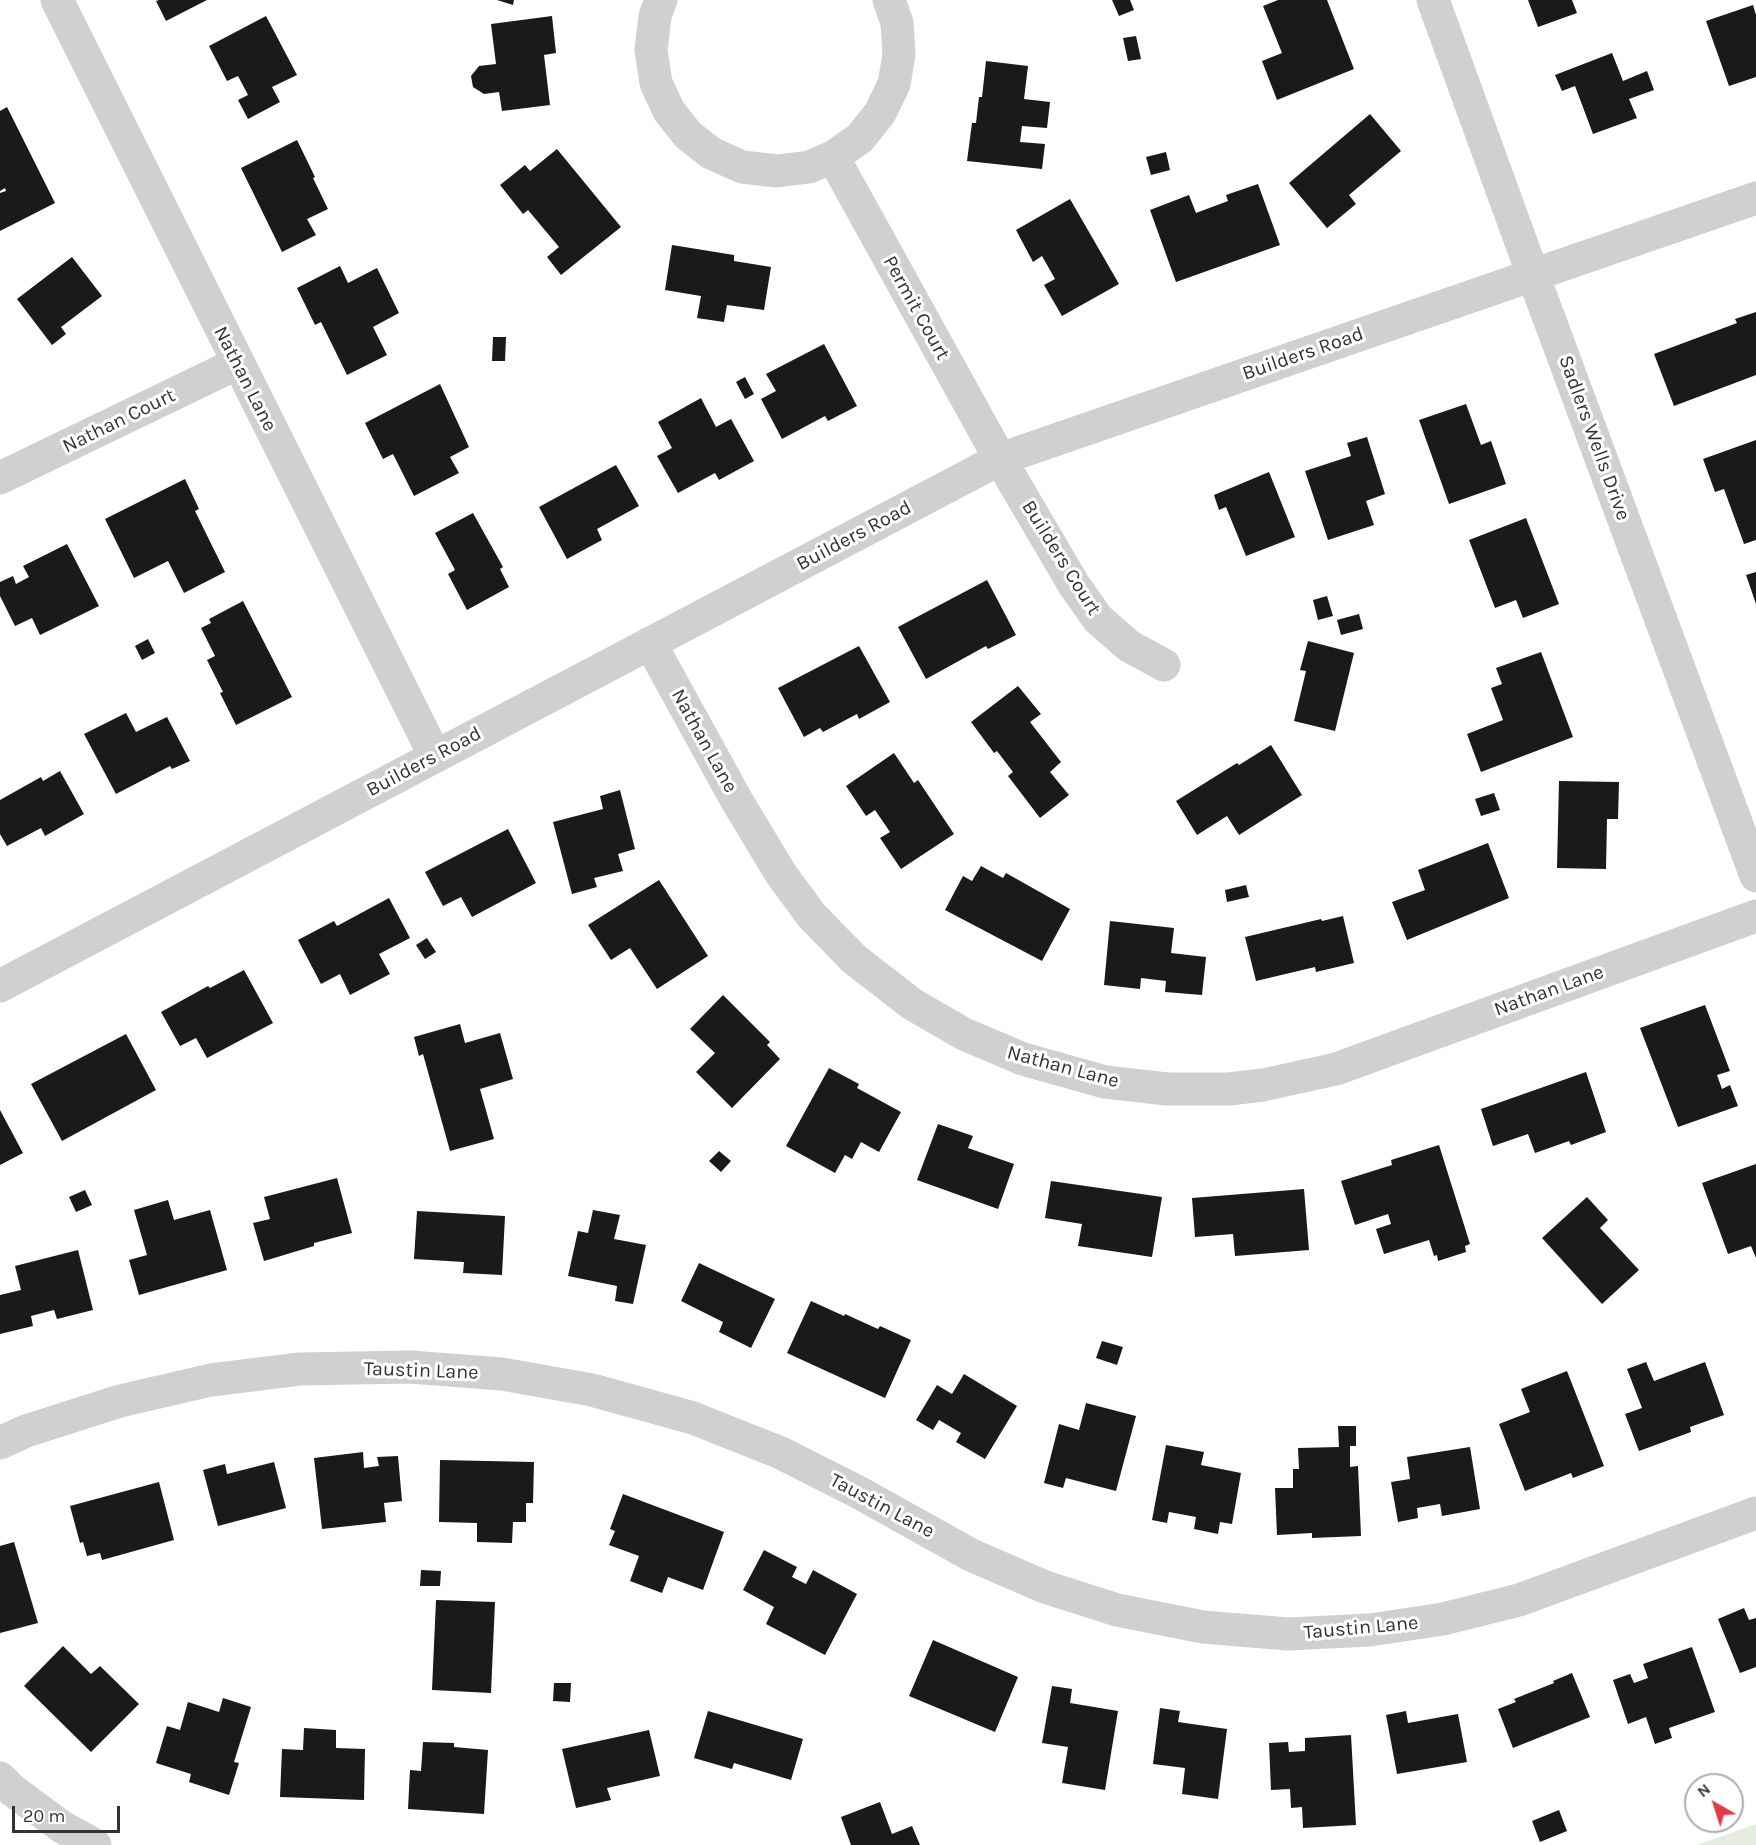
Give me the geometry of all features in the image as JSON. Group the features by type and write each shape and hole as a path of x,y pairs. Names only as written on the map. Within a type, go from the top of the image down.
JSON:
{"street":[{"name":"Nathan Lane","path":"57,0 435,756"},
{"path":"661,0 655,16 651,50 656,83 669,111 688,135 711,153 742,167 777,171 809,166 833,157 860,138 880,113 894,84 899,55 897,23 889,0"},
{"name":"Sadlers Wells Drive","path":"1432,0 1756,876"},
{"name":"Permit Court","path":"833,157 1000,459"},
{"name":"Builders Road","path":"0,986 1000,459 1756,198"},
{"name":"Nathan Court","path":"0,478 238,363"},
{"name":"Builders Court","path":"1000,459 1074,585 1098,619 1129,646 1164,665"},
{"name":"Nathan Lane","path":"650,642 737,801 781,874 812,916 854,959 912,1004 964,1034 1023,1059 1105,1082 1167,1089 1229,1089 1263,1085 1336,1069 1756,916"},
{"name":"Taustin Lane","path":"0,1443 26,1431 120,1401 211,1380 300,1369 410,1367 502,1374 592,1390 693,1418 781,1453 858,1492 971,1555 1045,1587 1117,1611 1192,1625 1288,1634 1370,1630 1443,1620 1519,1600 1756,1514"},
{"path":"0,1778 12,1790 62,1827 94,1845"}],"shaded area":[{"path":"1756,1824 1756,1845 1697,1845 1731,1833 1744,1833 1744,1828"}],"building":[{"path":"207,0 166,21 156,1"},
{"path":"497,0 514,0 513,5"},
{"path":"1112,0 1130,0 1134,10 1119,16"},
{"path":"1278,0 1327,0 1354,69 1277,100 1262,61 1282,53 1263,6"},
{"path":"1528,0 1572,0 1577,13 1538,27"},
{"path":"1753,5 1756,15 1756,77 1729,86 1706,21"},
{"path":"266,16 297,75 272,87 280,102 248,119 238,100 248,95 238,76 227,81 209,46"},
{"path":"552,16 556,53 544,55 550,105 502,111 499,92 484,94 473,87 471,76 479,66 496,64 491,24"},
{"path":"1136,36 1141,59 1128,61 1123,38"},
{"path":"1612,53 1623,81 1647,71 1654,90 1629,99 1637,118 1593,134 1575,86 1562,91 1555,75"},
{"path":"986,61 1028,66 1024,99 1050,102 1047,128 1022,126 1020,142 1045,144 1042,169 967,161 972,123 976,123 979,97 982,97"},
{"path":"7,107 55,203 0,231 0,193 6,191 5,188 0,191 0,111"},
{"path":"1370,114 1401,151 1349,195 1356,204 1327,228 1289,183"},
{"path":"297,140 328,209 307,219 316,235 282,252 241,168"},
{"path":"557,149 621,227 561,275 547,257 559,247 528,210 523,214 500,185 525,165 530,171"},
{"path":"1166,152 1170,170 1151,175 1146,157"},
{"path":"1258,184 1280,245 1176,282 1150,210 1189,195 1196,213 1228,201 1226,195"},
{"path":"1070,199 1119,284 1062,316 1044,285 1055,279 1042,256 1033,262 1016,230"},
{"path":"672,245 734,255 734,261 771,267 764,310 727,305 724,322 697,318 701,296 665,290"},
{"path":"72,257 102,296 61,327 66,334 52,345 17,299"},
{"path":"340,266 348,283 377,268 399,313 373,327 387,355 347,375 321,322 315,325 297,288"},
{"path":"1756,312 1756,375 1674,406 1654,354 1737,323 1735,319"},
{"path":"493,337 506,337 505,361 492,361"},
{"path":"824,344 857,406 828,421 825,416 782,439 761,399 776,391 766,374"},
{"path":"745,377 754,394 745,399 736,382"},
{"path":"440,384 469,447 450,457 459,473 414,496 393,454 383,459 365,423"},
{"path":"701,398 716,427 731,419 754,461 719,480 715,473 678,493 657,456 672,448 658,422"},
{"path":"1466,404 1481,445 1491,441 1506,484 1449,504 1419,420"},
{"path":"1367,437 1385,494 1366,501 1374,525 1328,540 1305,471 1351,456 1347,443"},
{"path":"1756,440 1756,540 1744,544 1724,489 1715,492 1703,459"},
{"path":"616,465 639,506 597,529 602,540 567,559 539,507"},
{"path":"1269,472 1295,537 1246,556 1226,507 1219,510 1214,495"},
{"path":"185,479 199,509 195,511 225,572 184,593 168,561 134,578 105,519"},
{"path":"473,513 503,567 500,569 509,587 467,610 448,574 455,570 435,533"},
{"path":"1526,518 1559,604 1523,618 1516,600 1495,608 1469,540"},
{"path":"67,544 99,606 40,635 32,618 15,626 0,596 0,582 13,576 16,584 29,577 23,566"},
{"path":"1756,572 1756,604 1746,575"},
{"path":"987,580 1016,635 988,649 986,646 926,679 898,627"},
{"path":"1327,596 1333,616 1318,620 1313,600"},
{"path":"243,601 292,697 236,725 207,660 215,656 201,628 211,623 209,619"},
{"path":"1359,614 1363,629 1341,635 1337,620"},
{"path":"148,639 155,653 142,660 135,646"},
{"path":"1308,641 1354,653 1335,731 1294,721 1306,671 1300,670"},
{"path":"859,646 890,702 859,719 857,714 823,732 820,728 804,737 778,688"},
{"path":"1541,652 1573,737 1481,772 1467,734 1503,720 1491,688 1502,684 1496,668"},
{"path":"1018,686 1041,714 1030,722 1061,762 1050,772 1069,795 1040,818 1008,776 1013,772 997,751 994,753 971,722"},
{"path":"126,713 136,732 167,717 190,761 172,769 170,766 116,794 84,734"},
{"path":"1271,745 1302,795 1239,835 1227,816 1197,835 1176,801"},
{"path":"894,753 914,783 918,780 954,834 901,869 880,838 890,832 875,810 866,816 846,786"},
{"path":"60,771 84,814 45,836 41,828 7,846 0,834 0,800 41,777 43,781"},
{"path":"1559,781 1619,782 1618,819 1607,819 1606,869 1557,868"},
{"path":"620,790 635,849 618,854 623,871 594,878 597,887 572,894 553,822 603,809 600,796"},
{"path":"1494,793 1500,810 1481,816 1475,799"},
{"path":"508,829 536,883 472,917 461,897 443,906 425,872"},
{"path":"1488,843 1509,898 1407,940 1392,902 1425,890 1418,870"},
{"path":"981,866 1003,878 1006,873 1070,909 1042,961 945,910 963,876 972,881"},
{"path":"659,880 708,956 657,989 630,948 611,960 588,925"},
{"path":"1246,885 1249,897 1227,902 1225,890"},
{"path":"389,898 410,938 379,954 390,974 350,995 340,974 321,984 298,940 334,921 337,926"},
{"path":"1343,916 1354,963 1316,972 1315,967 1256,981 1245,937"},
{"path":"1110,921 1174,928 1171,953 1206,957 1202,995 1165,992 1166,981 1141,978 1140,989 1104,985"},
{"path":"427,938 436,952 425,959 416,945"},
{"path":"244,970 273,1023 207,1058 196,1038 180,1046 161,1012 208,986 210,988"},
{"path":"723,995 770,1042 767,1045 780,1059 732,1108 696,1072 715,1053 690,1029"},
{"path":"1705,1005 1730,1071 1717,1075 1722,1089 1730,1085 1738,1106 1678,1127 1640,1028"},
{"path":"460,1024 465,1043 500,1033 513,1079 480,1089 494,1139 450,1151 423,1054 419,1056 414,1037"},
{"path":"126,1034 156,1090 62,1141 31,1084"},
{"path":"829,1068 859,1084 857,1088 901,1112 879,1152 861,1142 852,1159 845,1155 835,1173 786,1146"},
{"path":"1586,1072 1606,1132 1571,1145 1569,1141 1535,1153 1528,1134 1493,1146 1481,1109"},
{"path":"0,1110 23,1153 0,1165"},
{"path":"938,1124 973,1136 968,1148 1014,1164 998,1209 917,1180"},
{"path":"1439,1145 1470,1244 1465,1246 1466,1252 1438,1261 1429,1240 1384,1254 1376,1229 1391,1224 1388,1214 1355,1225 1341,1181 1392,1165 1391,1160"},
{"path":"719,1151 731,1161 721,1172 709,1161"},
{"path":"1756,1164 1756,1258 1751,1246 1728,1254 1702,1183"},
{"path":"337,1178 352,1233 314,1243 314,1246 264,1261 253,1223 270,1219 264,1197"},
{"path":"1051,1181 1162,1197 1152,1257 1078,1246 1082,1224 1045,1218"},
{"path":"1304,1189 1309,1250 1235,1256 1233,1234 1195,1237 1192,1198"},
{"path":"85,1190 92,1205 76,1212 69,1197"},
{"path":"1587,1197 1608,1220 1600,1228 1639,1270 1602,1304 1542,1238"},
{"path":"168,1200 174,1220 210,1210 227,1270 139,1295 129,1260 147,1255 134,1210"},
{"path":"593,1210 620,1215 614,1239 646,1245 633,1304 615,1301 617,1286 568,1276 578,1231 588,1233"},
{"path":"417,1211 505,1216 502,1275 463,1273 464,1262 414,1259"},
{"path":"78,1250 93,1310 57,1319 54,1310 31,1316 33,1326 0,1334 0,1295 21,1290 15,1266"},
{"path":"699,1263 775,1299 751,1348 719,1332 723,1322 681,1301"},
{"path":"811,1301 844,1316 845,1314 878,1329 880,1326 911,1340 885,1398 787,1353"},
{"path":"1102,1341 1123,1347 1117,1365 1096,1358"},
{"path":"1646,1362 1654,1381 1705,1362 1724,1415 1690,1427 1691,1432 1639,1451 1625,1414 1642,1408 1627,1369"},
{"path":"1567,1371 1604,1466 1573,1478 1571,1473 1525,1491 1499,1424 1530,1412 1521,1389"},
{"path":"964,1374 1017,1406 985,1459 956,1442 961,1433 939,1420 933,1430 916,1420 937,1385 952,1394"},
{"path":"1086,1403 1136,1416 1116,1491 1066,1478 1063,1488 1044,1483 1059,1424 1079,1430"},
{"path":"1338,1426 1356,1426 1356,1446 1350,1446 1350,1467 1358,1466 1361,1536 1312,1538 1312,1533 1277,1535 1275,1488 1293,1488 1293,1469 1299,1469 1298,1448 1339,1447"},
{"path":"1166,1445 1204,1452 1201,1465 1241,1473 1232,1524 1220,1522 1218,1534 1194,1529 1196,1517 1169,1512 1167,1523 1152,1520"},
{"path":"1470,1447 1480,1509 1442,1516 1440,1504 1417,1508 1418,1518 1398,1522 1391,1482 1410,1479 1407,1457"},
{"path":"363,1452 364,1468 379,1466 377,1457 398,1456 402,1501 384,1503 386,1522 322,1529 314,1458"},
{"path":"440,1460 534,1462 533,1503 526,1503 526,1522 513,1522 512,1543 477,1542 477,1523 439,1522"},
{"path":"274,1462 286,1508 218,1526 203,1470 225,1464 227,1474"},
{"path":"159,1482 174,1540 102,1560 100,1553 87,1556 83,1542 80,1543 70,1506"},
{"path":"623,1494 724,1532 703,1590 668,1577 662,1593 630,1581 639,1556 609,1545 615,1531 610,1529"},
{"path":"14,1542 38,1623 0,1633 0,1546"},
{"path":"764,1550 797,1567 792,1577 806,1584 813,1570 857,1594 825,1655 766,1624 774,1607 743,1590"},
{"path":"421,1570 441,1571 440,1586 420,1586"},
{"path":"436,1600 495,1602 491,1693 432,1690"},
{"path":"1744,1608 1749,1620 1756,1618 1756,1667 1740,1673 1718,1619"},
{"path":"933,1640 1018,1677 995,1732 909,1696"},
{"path":"63,1646 91,1674 100,1666 139,1704 91,1752 24,1686"},
{"path":"1692,1647 1715,1712 1669,1728 1672,1738 1655,1744 1646,1717 1628,1724 1613,1680 1630,1674 1634,1683 1648,1678 1643,1664"},
{"path":"1572,1673 1590,1717 1513,1748 1498,1709 1516,1702 1514,1699"},
{"path":"554,1683 571,1683 570,1702 553,1701"},
{"path":"1052,1686 1072,1689 1070,1703 1118,1711 1105,1790 1062,1783 1068,1747 1042,1743"},
{"path":"223,1698 251,1707 234,1762 239,1763 229,1795 189,1782 191,1774 156,1763 167,1726 180,1730 188,1702 219,1712"},
{"path":"1160,1708 1180,1711 1178,1722 1227,1729 1218,1799 1182,1794 1185,1768 1153,1764"},
{"path":"708,1711 803,1739 791,1780 734,1763 732,1769 694,1758"},
{"path":"1406,1711 1408,1723 1458,1714 1467,1762 1397,1774 1386,1715"},
{"path":"304,1728 336,1730 336,1748 365,1749 364,1800 280,1797 282,1749 303,1750"},
{"path":"649,1730 660,1776 607,1788 611,1800 576,1808 562,1749"},
{"path":"1351,1735 1356,1825 1303,1828 1302,1807 1291,1808 1290,1789 1271,1790 1269,1743 1288,1742 1289,1752 1305,1751 1305,1738"},
{"path":"423,1742 454,1743 454,1747 488,1750 484,1814 408,1809 410,1770 421,1771"},
{"path":"880,1802 892,1834 912,1826 920,1845 851,1845 841,1817"},
{"path":"1559,1810 1567,1831 1540,1842 1532,1821"}]}
